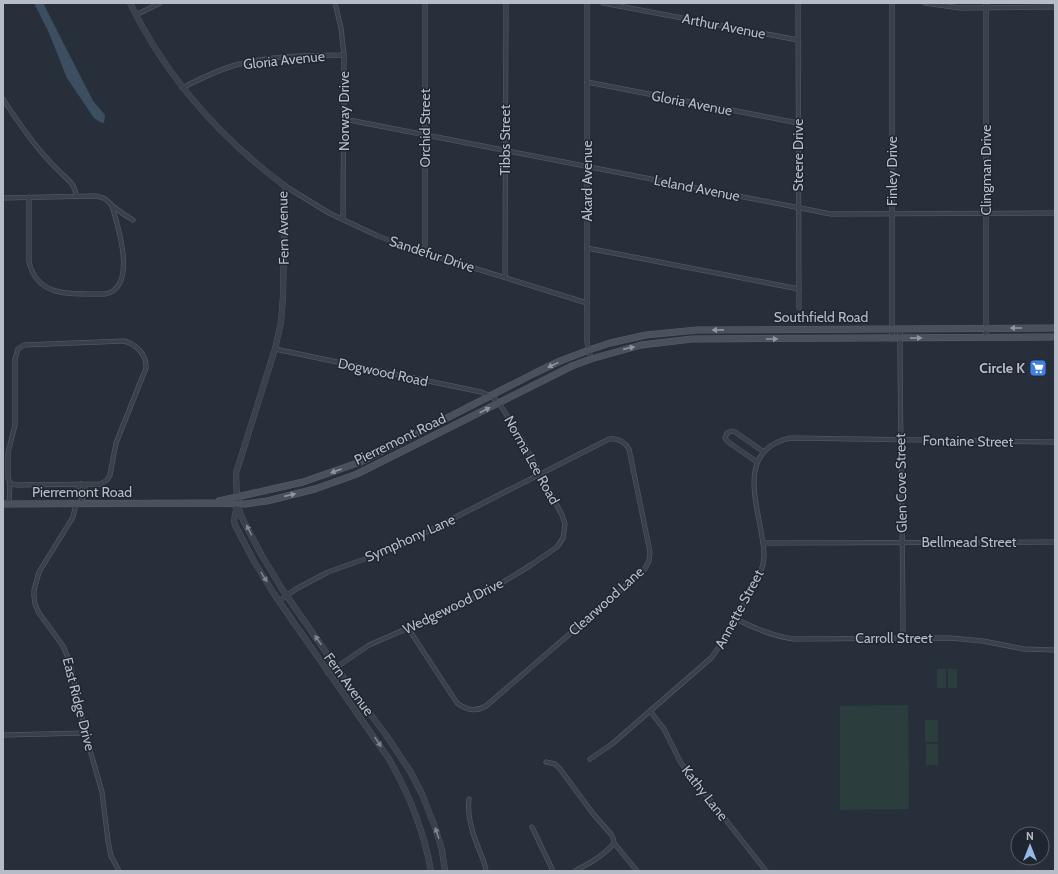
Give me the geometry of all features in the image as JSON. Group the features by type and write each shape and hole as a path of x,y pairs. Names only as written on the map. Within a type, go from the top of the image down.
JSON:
{"main road":[{"name":"Southfield Road","path":"589,350 633,338 686,330 1055,328"},
{"path":"797,339 798,329"},
{"path":"735,330 736,339"},
{"path":"657,334 658,342"},
{"name":"Southfield Road","path":"591,359 641,345 692,339 1055,337"},
{"name":"Pierremont Road","path":"210,503 303,482 334,472 371,457 560,361 589,350"},
{"name":"Pierremont Road","path":"6,504 80,502 122,504 245,504 315,489 357,474 374,466 563,370 591,359"},
{"path":"465,409 470,417"},
{"path":"371,457 374,466"}],"street":[{"name":"Fern Avenue","path":"130,3 158,53 182,88 217,128 244,154 285,186 283,307 275,349 236,473 236,504 234,521 255,563 328,672 376,738 401,780 418,823 431,871"},
{"path":"136,15 160,3"},
{"name":"Norway Drive","path":"335,3 341,28 344,55 343,220"},
{"name":"Orchid Street","path":"425,253 426,3"},
{"name":"Tibbs Street","path":"505,277 506,3"},
{"name":"Akard Avenue","path":"587,3 587,342 591,359"},
{"name":"Arthur Avenue","path":"603,3 798,40"},
{"name":"Steere Drive","path":"798,3 799,308"},
{"name":"Finley Drive","path":"892,3 892,338"},
{"path":"925,3 953,8 986,5 1055,7"},
{"name":"Clingman Drive","path":"986,5 986,338"},
{"name":"Gloria Avenue","path":"182,88 207,75 251,61 344,55"},
{"name":"Gloria Avenue","path":"587,82 798,123"},
{"path":"3,99 30,138 74,186 76,196"},
{"name":"Leland Avenue","path":"344,119 831,214 1055,213"},
{"name":"Sandefur Drive","path":"285,186 306,200 343,220 378,236 425,253 587,303"},
{"path":"29,196 30,268 36,279 42,285 49,290 62,293 105,294 112,292 119,286 123,275 122,250 112,206"},
{"path":"3,198 29,196 102,197 112,206 133,220"},
{"path":"587,248 799,289"},
{"name":"Glen Cove Street","path":"900,328 903,638"},
{"path":"6,504 10,483 8,478 8,453 15,424 15,360 18,349 24,345 124,341 135,346 143,356 146,364 145,372 116,443 109,478 101,484 16,485 10,483"},
{"name":"Dogwood Road","path":"275,349 466,389 491,396"},
{"name":"Norma Lee Road","path":"491,396 499,402 520,436 562,515 565,528"},
{"path":"757,462 728,442 726,438 727,433 732,431 735,432 764,452"},
{"name":"Fontaine Street","path":"764,452 777,442 790,438 1055,442"},
{"name":"Clearwood Lane","path":"408,628 457,703 467,709 477,710 486,706 644,570 649,561 650,552 631,456 625,443 620,440 609,439 541,474"},
{"name":"Annette Street","path":"590,759 612,744 711,658 721,646 759,576 764,556 754,486 754,474 757,462 764,452"},
{"name":"Symphony Lane","path":"280,601 328,572 393,548 541,474"},
{"name":"East Ridge Drive","path":"82,484 85,488 85,497 80,502 73,517 39,572 34,590 34,596 39,612 57,637 66,652 70,663 86,733 102,792 108,841 112,856 119,871"},
{"name":"Fern Avenue","path":"236,504 261,554 287,596 410,771 422,794 440,841 445,871"},
{"name":"Wedgewood Drive","path":"328,672 369,645 468,601 531,565 559,544 563,538 565,528"},
{"name":"Bellmead Street","path":"763,543 1055,542"},
{"name":"Carroll Street","path":"736,619 765,633 794,639 972,639 1024,648 1055,650"},
{"name":"Kathy Lane","path":"650,711 667,735 671,746 681,763 766,871"},
{"path":"3,735 86,733"},
{"path":"546,762 555,764 568,778 594,815 611,834 614,843 637,871"},
{"path":"469,799 469,816 486,871"},
{"path":"532,827 553,871"},
{"path":"575,871 610,849 614,843"}],"green space":[{"path":"937,669 946,669 946,688 937,688"},
{"path":"948,669 957,669 957,688 948,688"},
{"path":"908,705 909,809 840,810 840,706"},
{"path":"925,720 938,720 938,742 925,742"},
{"path":"926,744 938,744 938,765 926,765"}],"water":[{"path":"34,3 43,3 93,101 105,115 104,123 94,118 67,78 49,33"}],"place":[{"name":"Circle K","path":"1038,368"}]}
